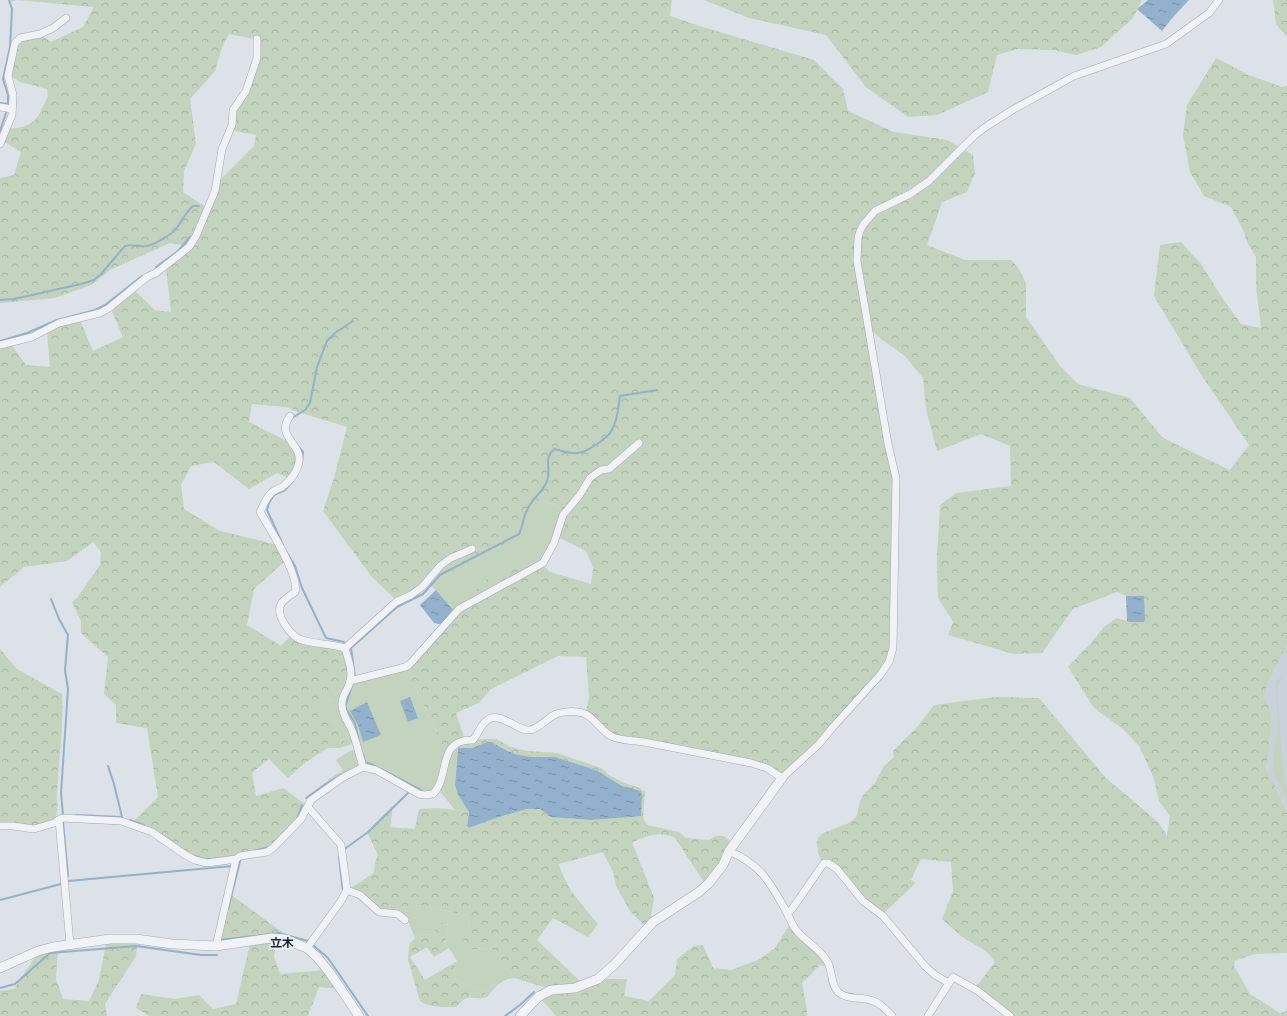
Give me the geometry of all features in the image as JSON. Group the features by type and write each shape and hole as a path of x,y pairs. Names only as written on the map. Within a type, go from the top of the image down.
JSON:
{"street":[{"path":"520,1016 538,997 551,990 575,988 598,979 614,965 653,922 699,892 710,883 723,865 729,851 782,778 819,744 880,675 889,662 893,648 896,478 888,444 857,261 858,238 864,225 876,211 910,194 929,181 975,135 987,126 1014,109 1074,76 1166,44 1209,13 1219,0"},
{"path":"0,144 10,120 12,109 13,95 8,76 15,43 20,38 40,34 53,28 66,18"},
{"path":"0,345 32,337 59,323 100,313 109,308 147,277 162,268 189,247 196,236 215,190 222,149 232,125 233,110 246,91 257,58 257,39"},
{"path":"0,107 12,109"},
{"path":"290,416 286,421 285,430 289,440 297,449 299,454 298,466 290,481 270,494 260,512 292,569 297,585 295,592 284,600 281,605 280,616 292,634 297,638 345,648"},
{"path":"350,681 409,665 459,609 543,563 554,543 562,515 579,496 590,478 601,470 610,469 639,443"},
{"path":"345,648 396,602 411,595 422,587 441,564 472,549"},
{"path":"345,648 352,674 342,698 342,707 344,717 355,738 363,767"},
{"path":"0,826 34,829 54,823 62,818 122,821 152,832 194,860 207,862 267,852 273,848 300,820 311,800 342,778 363,767 376,770 419,794 433,794 439,786 446,758 454,744 459,741 473,740 488,719 505,719 525,730 530,730 557,714 577,712 583,713 610,736 616,738 636,740 751,763 767,768 782,778"},
{"path":"307,948 341,901 347,890 341,845 308,807"},
{"path":"59,820 70,945"},
{"path":"729,851 749,862 770,882 796,930 817,948 828,961 837,991 847,997 870,1000 877,1003 885,1008 892,1016"},
{"path":"216,946 240,857"},
{"path":"787,913 792,909 824,863 828,863 837,869 863,901 883,916 925,966 949,983"},
{"path":"347,890 360,895 379,912 398,914 405,920"},
{"path":"0,968 38,951 110,939 136,938 172,944 216,946 272,938 288,940 307,948 317,957 330,972 359,1016"},
{"path":"928,1016 953,977 978,991 1010,1016"}],"shaded area":[{"path":"1287,645 1287,812 1266,769 1270,744 1271,723 1264,698 1267,685"}],"green space":[{"path":"17,0 672,0 670,16 814,60 843,89 848,111 894,132 947,140 973,155 975,173 967,192 942,202 927,245 965,260 1012,260 1026,283 1026,317 1060,366 1078,384 1130,398 1163,438 1230,470 1249,445 1200,373 1154,296 1160,245 1181,242 1201,264 1241,324 1261,328 1256,285 1256,257 1247,242 1244,232 1231,207 1204,196 1190,172 1183,135 1187,105 1216,58 1249,75 1282,87 1287,86 1287,645 1267,685 1264,698 1270,709 1271,723 1270,744 1266,769 1287,812 1287,953 1254,954 1235,961 1234,966 1250,994 1280,1013 1287,1011 1287,1016 1014,1016 976,987 995,962 987,952 961,936 942,919 953,891 951,862 921,859 911,880 916,883 884,913 864,899 841,871 821,860 818,853 818,838 823,833 849,823 855,818 860,801 864,794 875,783 884,766 894,757 893,751 918,726 934,705 995,697 1039,698 1106,778 1158,822 1167,836 1170,816 1159,801 1153,776 1139,746 1123,729 1094,708 1068,667 1105,626 1117,618 1129,622 1144,597 1126,596 1117,592 1073,609 1042,653 1014,654 948,635 953,622 938,598 937,557 940,505 956,493 1011,486 1010,446 981,434 937,451 926,409 923,378 905,356 881,339 867,326 894,479 892,645 882,670 816,746 783,774 763,764 616,736 609,733 586,712 589,697 586,657 558,656 491,689 479,703 456,713 464,737 455,741 446,752 406,668 487,578 538,560 550,572 591,584 593,568 586,551 558,537 564,510 544,501 501,547 428,583 419,593 394,598 371,576 323,511 334,478 347,427 298,412 287,407 252,404 249,422 283,439 296,450 298,461 290,479 277,473 249,489 214,462 191,466 181,485 184,509 220,531 277,545 285,561 254,589 247,625 281,646 291,635 343,650 350,677 346,685 321,707 347,735 341,748 328,748 306,762 288,778 269,759 252,773 256,796 283,788 306,805 299,819 267,850 231,858 211,860 195,858 154,831 133,822 158,797 147,728 116,723 116,705 104,694 108,657 81,633 81,621 72,602 77,598 100,565 101,552 93,542 67,561 24,567 1,586 0,589 0,347 11,344 26,365 50,367 47,332 59,325 80,320 93,351 123,337 111,309 134,290 155,310 171,312 166,268 190,248 218,182 254,146 256,135 231,130 234,112 246,96 258,40 229,34 222,47 215,71 190,99 196,144 184,171 183,192 206,207 188,246 170,243 110,270 91,285 55,298 0,303 0,178 14,175 21,152 3,141 8,129 30,124 38,116 48,96 47,89 20,82 10,75 15,49 21,39 42,36 51,42 83,27 94,7"},
{"path":"704,0 1142,0 1133,18 1101,47 1076,55 1053,50 1017,49 997,55 988,92 937,115 908,117 866,87 826,35 749,18"},
{"path":"1273,0 1287,0 1287,37 1276,24"},
{"path":"544,501 564,510 554,537 540,562 454,611 428,583 501,547"},
{"path":"0,649 17,669 62,694 57,813 54,820 33,827 0,824"},
{"path":"406,668 446,752 439,781 431,793 425,793 365,765 345,714 344,701 352,682"},
{"path":"1283,675 1278,685 1277,695 1285,785 1287,789 1287,802 1279,781 1274,776 1272,771 1278,727 1276,682"},
{"path":"346,685 341,696 354,743 341,748 347,735 321,707"},
{"path":"484,739 496,739 511,747 528,751 557,753 601,768 609,775 624,783 640,788 645,792 643,818 647,825 679,832 686,838 709,840 716,836 722,836 733,845 711,876 704,882 675,838 658,834 632,842 654,898 651,915 653,918 645,926 630,911 616,886 613,872 603,852 559,864 570,888 598,924 588,937 553,918 537,940 581,982 547,988 514,978 494,950 483,948 470,950 461,945 468,930 469,916 420,905 382,911 349,889 374,873 375,862 378,855 367,832 393,806 390,827 415,829 419,809 438,808 469,812 467,826 470,828 499,817 527,809 540,809 551,817 591,820 641,815 641,791 622,786 596,770 555,757 530,757 514,754 500,746 487,742 472,748 458,748 458,743"},
{"path":"458,743 455,785 458,795 469,812 455,810 439,790 449,756"},
{"path":"356,749 360,765 359,768 331,783 328,780 343,770 336,760"},
{"path":"230,894 290,938 219,943"},
{"path":"420,905 469,916 468,930 471,950 483,948 495,950 514,978 502,982 487,997 484,990 474,988 456,980 453,973 457,961 449,948 445,945 448,924 431,935 419,934 415,938 405,916 382,911"},
{"path":"441,923 448,925 445,945 449,948 434,957 427,947 410,957 425,980 457,961 453,973 456,980 474,988 484,990 487,997 468,998 456,1007 432,1006 420,1001 408,960 410,943 419,934 431,935"},
{"path":"790,924 816,949 828,967 820,965 802,983 807,1016 556,1016 541,999 550,994 604,979 627,979 624,996 649,1001 675,975 677,959 694,946 703,945 713,968 731,970 758,960 775,948"},
{"path":"135,941 137,946 136,956 105,1004 107,1016 0,1016 0,991 14,989 39,953 58,948 56,979 63,999 89,1001 99,980 106,944"},
{"path":"277,941 274,957 280,974 325,970 338,989 319,987 308,1016 149,1016 136,1008 141,994 175,999 199,995 213,1009 236,1004 250,944"}],"water":[{"path":"1148,0 1189,0 1162,31 1137,9"},
{"path":"436,590 454,611 443,625 434,623 420,605"},
{"path":"1126,596 1144,596 1144,622 1127,621"},
{"path":"410,697 418,718 408,722 400,701"},
{"path":"367,702 381,735 363,742 358,725 350,711"},
{"path":"487,742 491,742 514,754 531,757 555,757 596,770 622,786 641,791 641,816 591,820 551,817 540,809 527,809 469,828 467,826 469,812 458,795 455,785 458,748 472,748"}],"waterway":[{"path":"0,103 8,104 8,95 3,79 10,47 12,9 9,0"},
{"path":"0,131 6,113"},
{"path":"0,300 14,299 94,280 125,246 146,246 158,242 167,237 176,229 193,206 199,206"},
{"path":"156,267 177,252 190,237"},
{"path":"0,341 27,333 57,320 95,310 105,305 142,276"},
{"path":"292,418 305,410 310,403 317,367 327,341 336,332 353,321"},
{"path":"355,677 351,648 397,607 423,594 440,575 519,534 528,508 543,489 547,481 548,458 555,449 569,453 586,451 602,441 612,430 617,418 620,396 657,390"},
{"path":"297,445 303,452 302,463"},
{"path":"283,545 267,510 274,495 285,490 293,481"},
{"path":"286,551 295,566 302,588 326,638 344,642"},
{"path":"51,599 59,619 68,635 65,670 68,689 61,793 64,815"},
{"path":"352,686 345,707 355,723 359,742"},
{"path":"363,754 365,762 421,790"},
{"path":"76,815 122,817 108,766"},
{"path":"306,798 341,775"},
{"path":"346,848 368,832 408,793"},
{"path":"297,819 302,805"},
{"path":"130,820 144,825"},
{"path":"63,822 68,876"},
{"path":"160,834 171,841"},
{"path":"253,851 269,847"},
{"path":"195,856 204,859 212,859"},
{"path":"228,909 241,857"},
{"path":"339,857 343,892"},
{"path":"68,881 232,866"},
{"path":"0,900 61,884"},
{"path":"220,940 279,933 308,941"},
{"path":"313,945 328,958 368,1016"},
{"path":"0,988 15,984 50,953 136,946 201,955 217,955"},
{"path":"505,1016 534,992"}],"district":[{"name":"立木","path":"282,943"}]}
